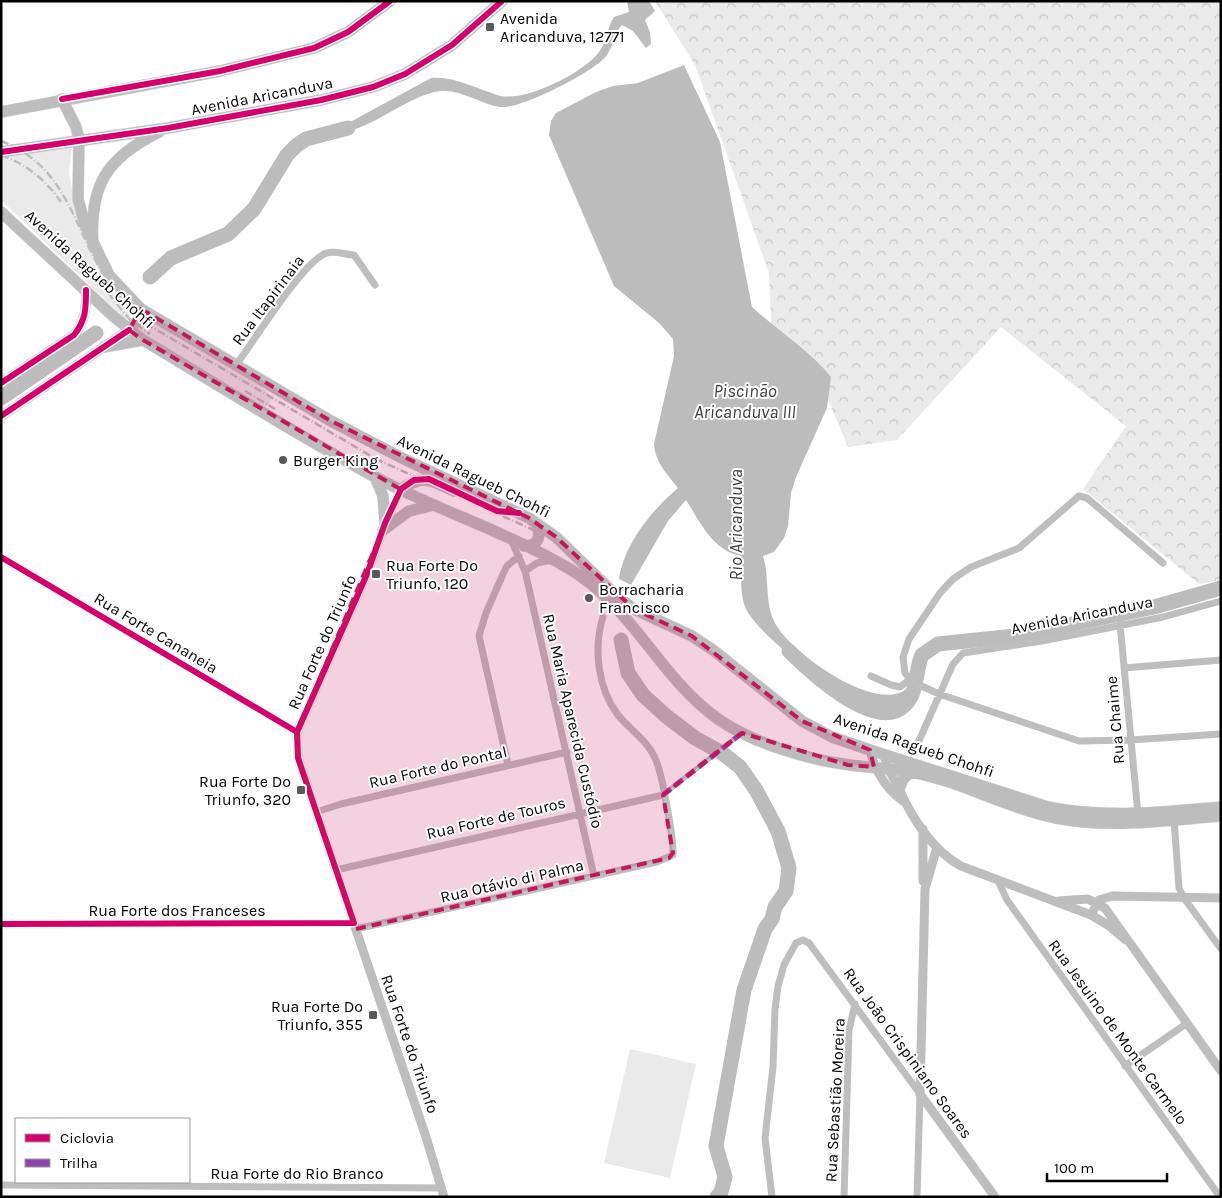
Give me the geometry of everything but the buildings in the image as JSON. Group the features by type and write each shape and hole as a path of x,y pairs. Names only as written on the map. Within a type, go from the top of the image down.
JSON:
{"main road":[{"name":"Avenida Aricanduva","path":"1,112 62,99 220,71 314,48 348,32 390,1"},
{"name":"Avenida Aricanduva","path":"1,152 79,139 168,128 321,100 387,81 420,66 452,45 491,13 502,1"},
{"name":"Avenida Ragueb Chohfi","path":"62,99 72,115 79,139 78,199 93,246 109,275 141,309 377,446 519,512 556,537 619,598 634,609 692,636 802,721 832,737 1048,807 1084,813 1138,814 1221,807"},
{"path":"93,246 94,201 103,177 116,160 127,150 168,128"},
{"name":"Avenida Ragueb Chohfi","path":"1,212 129,330 143,340 375,477 511,540 522,551 554,560 572,570 602,593 621,612 670,674 691,696 716,717 742,733 807,755 848,765 911,772 1069,821 1113,824 1221,816"},
{"path":"1,383 74,335 82,324 86,312 86,290"},
{"path":"1,416 129,330 138,319 141,309"},
{"path":"104,347 143,340"},
{"path":"375,477 382,496 384,527 406,513 434,505"},
{"path":"400,489 414,480 429,479 496,511 519,512"},
{"path":"522,551 538,540 540,532 535,522"},
{"path":"898,788 902,779 911,772"}],"street":[{"name":"Rua Itapirinaia","path":"236,365 313,260 327,253 354,255 375,285"},
{"name":"Rua Forte do Triunfo","path":"400,489 367,574 297,732 298,758 443,1192"},
{"path":"1163,563 1087,498 1079,496 1019,548 962,572 940,593 906,646 903,665 911,681 925,688 1079,741 1131,740 1221,734"},
{"name":"Rua Maria Aparecida Custódio","path":"522,551 594,876"},
{"path":"508,765 479,636 486,613 507,566 522,551"},
{"name":"Rua Forte Cananeia","path":"1,557 297,732"},
{"path":"525,571 537,563 554,560"},
{"name":"Avenida Aricanduva","path":"940,694 953,664 966,651 1042,641 1172,615 1221,601"},
{"path":"603,617 598,645 598,661 603,684 609,701 619,715 641,738 655,758 660,773 663,795"},
{"name":"Rua Chaime","path":"1120,624 1138,814"},
{"path":"1124,668 1221,660"},
{"path":"871,676 891,686 900,687 911,681"},
{"path":"914,752 940,694"},
{"path":"663,795 742,733"},
{"path":"870,750 893,794 903,801"},
{"name":"Rua Forte do Pontal","path":"316,812 341,804 567,752"},
{"path":"880,768 884,754"},
{"path":"880,768 898,788 903,801 923,829 937,847 952,861 1091,915 1108,925 1126,940"},
{"name":"Rua Forte de Touros","path":"336,870 580,812 663,795"},
{"name":"Rua Otávio di Palma","path":"355,926 657,862 673,855 663,795"},
{"path":"1174,820 1178,881 1184,898 1221,949"},
{"path":"917,1197 924,889 922,870 923,829"},
{"path":"924,889 937,847"},
{"name":"Rua Jesuino de Monte Carmelo","path":"998,880 1007,900 1220,1197"},
{"path":"1091,915 1097,903 1103,898 1112,896 1221,898"},
{"path":"1056,901 1081,899 1097,903 1112,916 1126,940 1221,1071"},
{"name":"Rua Forte dos Franceses","path":"1,924 355,926"},
{"name":"Rua João Crispiniano Soares","path":"772,1197 765,1138 773,1067 774,1009 778,986 793,947 802,940 809,943 855,1004 995,1197"},
{"name":"Rua Sebastião Moreira","path":"844,1197 849,1030 855,1004"},
{"path":"1125,1066 1186,1024"},
{"name":"Rua Forte do Rio Branco","path":"1,1185 443,1192"}],"highlighted area":[{"path":"141,309 331,421 529,518 556,537 634,609 692,636 802,721 870,750 874,767 848,765 742,733 663,795 673,853 669,858 356,929 298,758 297,732 400,489 143,340 129,330"}],"green space":[{"path":"655,1 1221,1 1221,580 1199,584 1083,489 1126,426 1001,327 897,440 848,447 827,397 774,378 769,273 695,65"},
{"path":"72,142 69,173 74,198 132,308 129,317 125,319 1,200 1,154"},
{"path":"143,316 259,384 271,397 270,405 265,407 135,330"},
{"path":"630,1049 696,1064 670,1178 604,1163"}],"water":[{"path":"627,1 649,1 655,11 645,20 650,32 651,44 646,48 633,31 622,25 607,55 600,62 574,79 540,96 510,106 500,107 457,93 440,91 418,98 356,129 330,133 431,78 448,79 508,97 522,95 552,85 580,69 599,52 614,17 629,12"},
{"name":"Piscinão Aricanduva III","path":"684,65 720,142 752,307 803,349 831,377 827,408 796,477 791,493 788,526 784,538 774,552 763,556 769,607 775,623 797,649 834,676 854,686 873,693 891,695 905,690 909,686 917,667 925,671 921,690 910,703 878,707 855,700 820,678 783,650 754,621 746,609 742,590 741,556 731,553 715,542 702,526 686,500 668,521 631,585 619,579 622,566 633,541 649,517 678,488 659,462 654,444 674,356 673,339 659,323 614,286 549,135 551,121 556,113 596,92 613,86 638,83"}],"waterway":[{"path":"150,277 171,258 228,234 254,209 287,155 297,145 306,139 348,128"},
{"path":"1,398 96,333"},
{"name":"Rio Aricanduva","path":"789,651 827,685 861,706 877,712 893,712 905,705 909,700 922,655 938,644 1015,636 1154,607 1221,588"},
{"path":"621,640 628,673 643,695 666,716 695,738 722,753 740,767 756,790 778,831 789,868 786,891 775,907 772,919 765,929 744,990 716,1146 725,1177 721,1192 717,1197"}],"railway":[{"path":"1,141 22,151 39,164 53,180 64,196 107,280 136,314 150,326 376,459 536,531"},
{"path":"1,155 19,163 35,174 61,202"},
{"path":"108,293 131,321 150,334"},
{"path":"245,391 275,409"}],"marked path":[{"path":"663,795 742,733"}],"cycle path":[{"path":"62,99 220,71 314,48 348,32 390,1"},
{"path":"1,152 168,128 321,100 373,87 405,74 452,45 502,1"},
{"path":"1,383 74,335 81,324 84,314 86,290"},
{"path":"1,416 129,330"},
{"path":"1,924 354,923 298,758 297,732 367,574 385,523 401,489 414,480 429,479 497,511 519,513"},
{"path":"1,557 297,732"}],"place":[{"name":"Avenida Aricanduva, 12771","path":"490,27"},
{"name":"Burger King","path":"283,460"},
{"name":"Rua Forte Do Triunfo, 120","path":"376,574"},
{"name":"Borracharia Francisco","path":"589,598"},
{"name":"Rua Forte Do Triunfo, 320","path":"301,790"},
{"name":"Rua Forte Do Triunfo, 355","path":"373,1015"}]}
